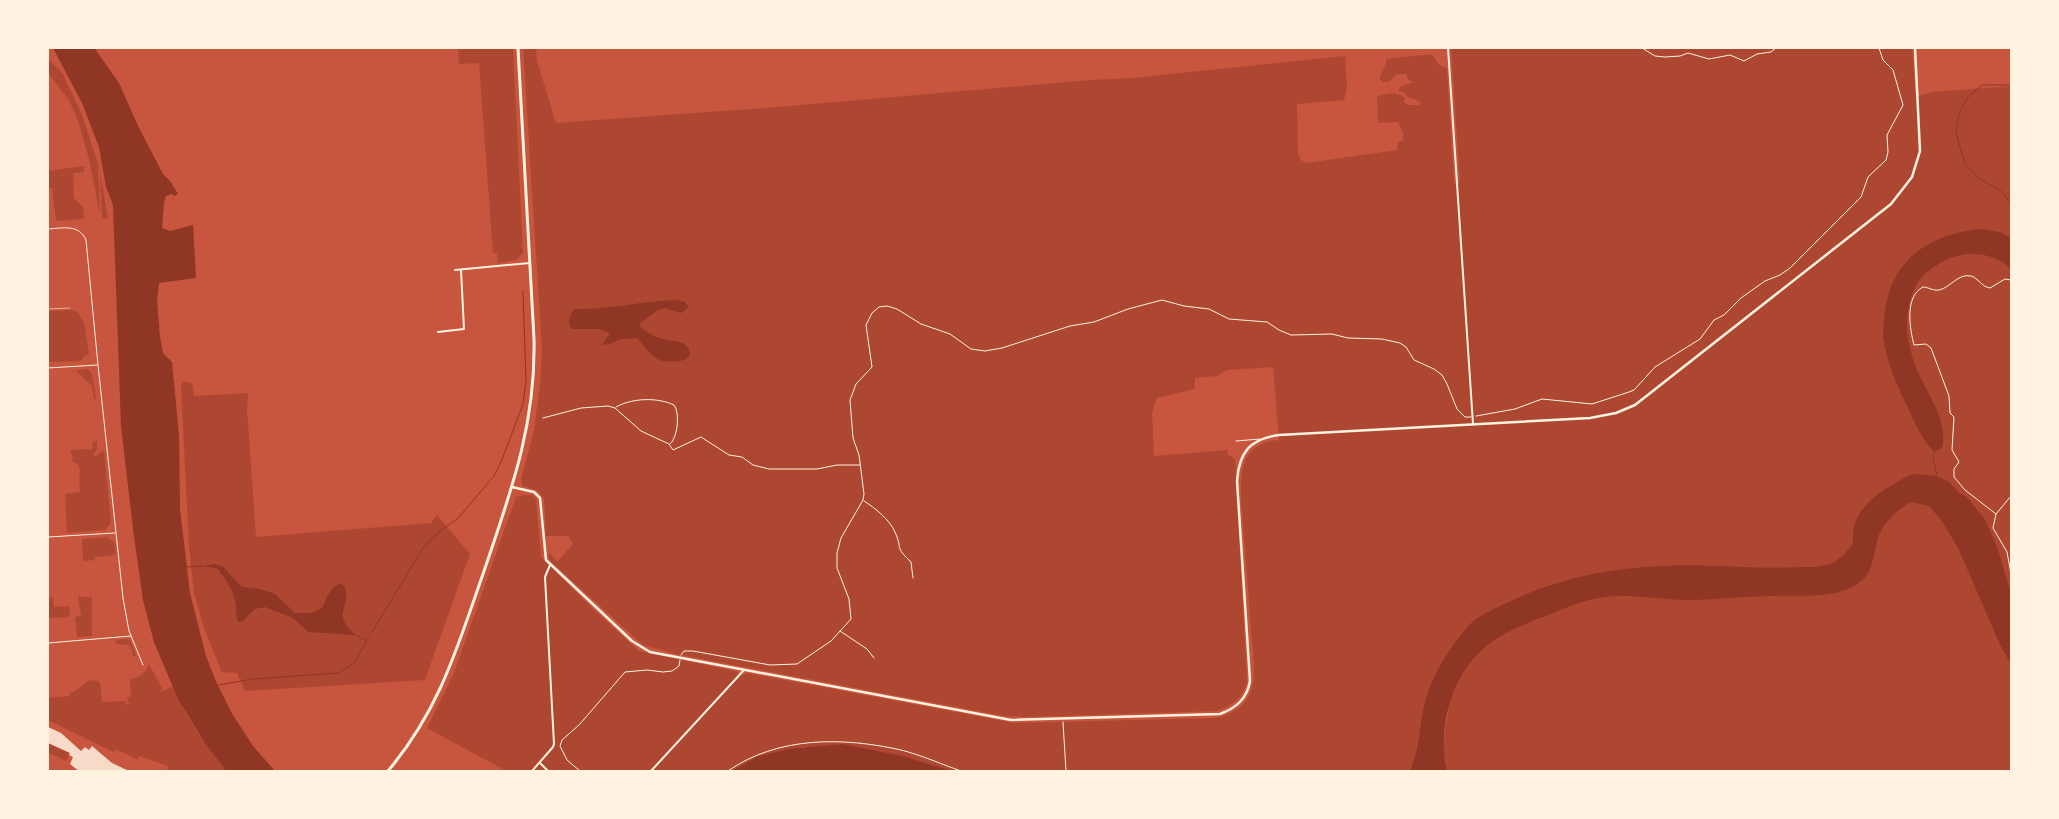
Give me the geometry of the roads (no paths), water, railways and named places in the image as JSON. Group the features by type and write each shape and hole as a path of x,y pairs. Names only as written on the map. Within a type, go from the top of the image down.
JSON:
{"main road":[{"path":"388,771 420,729 445,680 512,487 528,429 533,386 534,339 518,48"}],"street":[{"path":"1448,48 1473,424"},
{"path":"512,487 534,492 540,498 544,552 546,560 550,565 643,650 1001,718 1063,719 1209,715 1228,711 1245,696 1249,687 1250,676 1237,481 1239,465 1243,455 1253,443 1260,439 1279,435 1604,417 1626,410 1891,204 1912,177 1920,151 1915,48"},
{"path":"455,270 530,263"},
{"path":"438,332 464,329 461,270"},
{"path":"532,771 554,744 546,582 546,573 550,565"},
{"path":"651,771 744,670"},
{"path":"540,763 548,771"}],"lane":[{"path":"48,229 73,228 80,231 86,240 125,612 131,636 143,665"},
{"path":"48,368 98,365"},
{"path":"1236,441 1260,439"},
{"path":"48,537 116,533"},
{"path":"48,643 131,636"}],"waterway":[{"path":"2011,85 1982,85 1968,97 1959,113 1956,133 1965,164 1980,179 2000,190 2011,203"},
{"path":"372,632 423,548 434,536 458,518 494,476 501,462 523,404 526,381 523,291"},
{"path":"1934,452 1933,459 1937,475"},
{"path":"186,567 203,566"},
{"path":"356,635 366,641"},
{"path":"219,685 252,679 339,673 354,663 369,637"}],"railway":[{"path":"48,309 70,308"}]}
